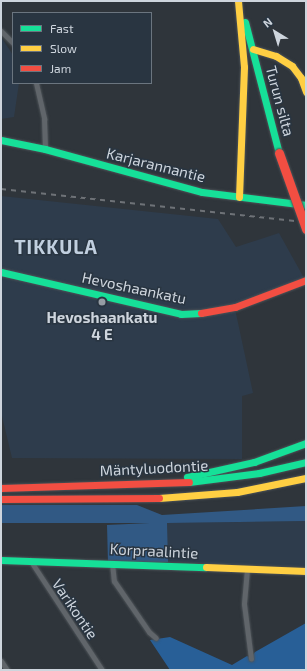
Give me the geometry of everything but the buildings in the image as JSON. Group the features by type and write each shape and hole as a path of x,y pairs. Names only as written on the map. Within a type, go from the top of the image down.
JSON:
{"main road":[{"name":"Turun silta","path":"238,1 280,153 306,229"},
{"path":"238,1 244,67 239,197"},
{"path":"252,49 276,56 292,66 301,78 306,92"},
{"name":"Karjarannantie","path":"1,140 45,149 171,185 239,197 306,205"},
{"name":"Hevoshaankatu","path":"1,272 149,308 189,314 209,313 235,308 306,280"},
{"path":"170,484 175,480 254,462 306,443"},
{"name":"Mäntyluodontie","path":"1,488 170,484 259,473 306,462"},
{"name":"Mäntyluodontie","path":"1,499 163,498 237,492 306,478"},
{"name":"Korpraalintie","path":"1,560 306,571"}],"street":[{"path":"1,31 12,42"},
{"path":"36,84 44,119 45,149"},
{"name":"Varikontie","path":"30,560 102,670"},
{"path":"112,563 114,581 149,632 156,638"},
{"path":"247,569 245,610 251,658"},
{"path":"1,661 7,670"}],"shaded area":[{"path":"1,37 12,54 12,84 19,84 14,117 1,119"},
{"path":"1,196 218,219 236,247 279,233 304,278 234,304 253,393 242,396 242,459 12,458 1,412"},
{"path":"1,505 137,505 162,515 306,506 306,521 167,523 168,562 108,563 107,525 150,523 1,523"},
{"path":"306,521 306,567 168,562 166,523"},
{"path":"306,623 305,670 170,670 150,640 170,637 232,665 247,656 251,658 255,652"}],"railway":[{"path":"1,189 306,222"}],"traffic: fast":[{"path":"245,22 279,153"},
{"path":"1,140 45,149 202,192 306,205"},
{"path":"1,272 181,314 201,313"},
{"path":"187,477 254,462 306,443"},
{"path":"189,482 259,473 306,462"},
{"path":"1,560 206,567"}],"traffic: slow":[{"path":"238,1 244,67 239,197"},
{"path":"253,49 276,56 292,66 301,78 306,92"},
{"path":"159,498 237,492 306,478"},
{"path":"206,567 306,571"}],"traffic: jam":[{"path":"279,153 306,229"},
{"path":"201,313 235,307 306,280"},
{"path":"1,488 189,482"},
{"path":"1,499 159,498"}],"place":[{"name":"Hevoshaankatu 4 E","path":"102,302"}],"district":[{"name":"TIKKULA","path":"56,247"}]}
